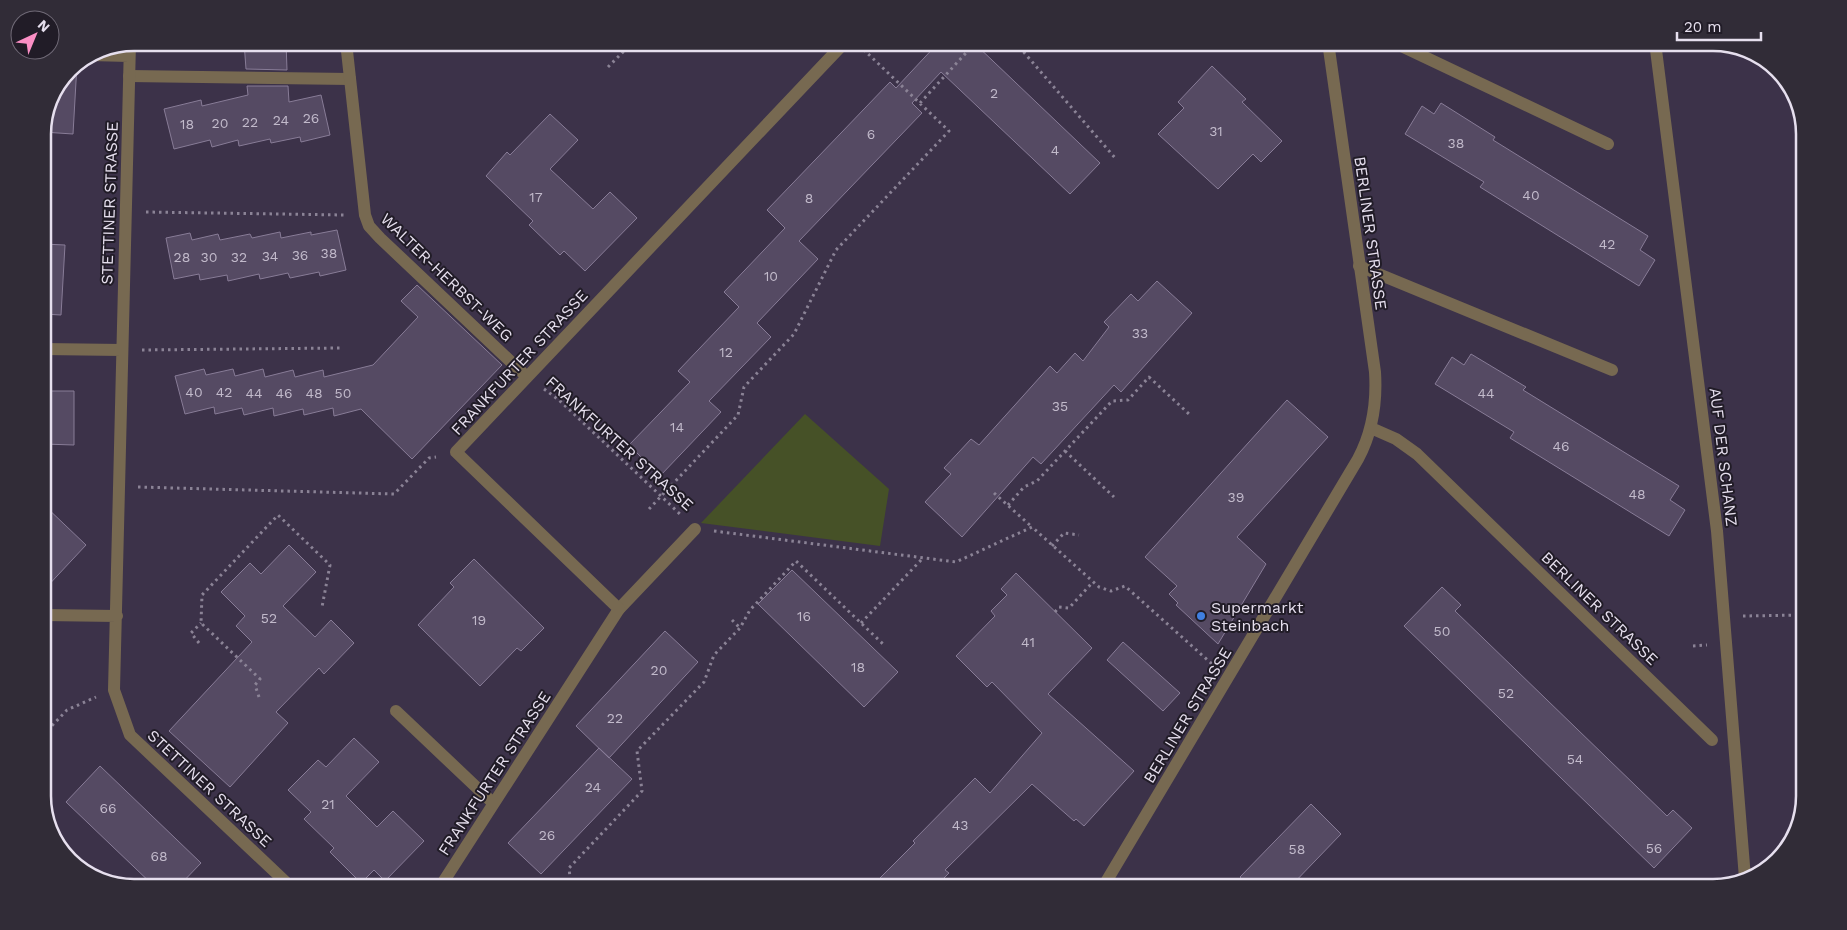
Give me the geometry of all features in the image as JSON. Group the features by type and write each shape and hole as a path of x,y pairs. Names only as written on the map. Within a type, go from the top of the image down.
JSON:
{"street":[{"name":"WALTER-HERBST-WEG","path":"347,51 365,215 369,226 527,377"},
{"name":"FRANKFURTER STRASSE","path":"446,879 619,609 456,452 835,51"},
{"name":"BERLINER STRASSE","path":"1107,879 1358,459 1371,428 1375,403 1375,380 1329,51"},
{"path":"1412,51 1608,144"},
{"name":"AUF DER SCHANZ","path":"1656,51 1716,521 1745,872"},
{"name":"STETTINER STRASSE","path":"130,52 124,212 114,690 130,735 282,879"},
{"path":"129,76 350,79"},
{"path":"1359,266 1612,370"},
{"path":"51,349 122,350"},
{"name":"BERLINER STRASSE","path":"1371,428 1396,439 1417,454 1712,740"},
{"path":"619,609 696,529"},
{"path":"51,615 117,616"},
{"path":"396,711 493,803"}],"path":[{"path":"608,67 624,51"},
{"path":"649,509 738,415 744,386 794,334 836,250 949,131 865,51"},
{"path":"920,103 968,51"},
{"path":"1023,51 1116,159"},
{"path":"124,212 365,215"},
{"path":"122,350 341,348"},
{"path":"1008,505 1024,487 1037,481 1112,402 1128,400 1149,376 1189,414"},
{"name":"FRANKFURTER STRASSE","path":"527,377 559,400 696,529"},
{"path":"1065,451 1114,497"},
{"path":"119,486 394,494 429,458 456,452"},
{"path":"994,493 1092,583 1111,591 1125,586 1228,678"},
{"path":"199,643 191,633 201,623 202,596 278,515 330,565 322,607"},
{"path":"696,529 956,562 1032,528"},
{"path":"1052,546 1064,532 1079,536"},
{"path":"861,623 923,558"},
{"path":"570,879 569,868 642,791 637,751 704,682 714,655 740,628 750,610 796,561 884,645"},
{"path":"1056,612 1060,607 1068,608 1092,583"},
{"path":"1724,616 1796,615"},
{"path":"732,620 740,628"},
{"path":"201,623 260,679 255,685 259,696"},
{"path":"51,727 67,710 114,690"}],"green space":[{"path":"805,414 889,489 880,546 701,523"}],"building":[{"path":"245,51 286,51 287,70 246,69"},
{"path":"931,51 982,51 1100,163 1070,194 941,72 912,103 922,113 799,241 818,259 757,323 771,337 709,401 721,412 660,476 629,445 690,382 678,371 739,307 724,292 785,228 767,210 890,82 896,88"},
{"path":"1212,66 1246,99 1242,102 1282,141 1261,162 1253,154 1218,189 1158,134 1184,108 1178,102"},
{"path":"76,74 73,134 51,133 51,129 58,102 65,88"},
{"path":"247,86 288,86 289,102 321,95 330,135 301,142 300,137 271,143 270,139 239,146 238,140 212,147 210,140 174,149 164,109 201,100 202,106 248,95"},
{"path":"1441,103 1495,137 1493,140 1648,236 1640,250 1655,260 1639,286 1480,187 1484,182 1405,134 1422,106 1434,114"},
{"path":"550,114 578,140 550,169 593,209 610,192 637,218 585,271 564,251 560,255 529,225 533,221 486,176 507,152 510,155"},
{"path":"337,230 346,270 320,276 319,272 290,278 288,273 260,279 259,274 228,281 227,275 200,280 199,274 174,279 166,238 190,233 192,240 218,234 220,240 250,234 252,238 280,232 281,238 311,232 311,235"},
{"path":"51,244 65,245 61,315 51,314"},
{"path":"1157,281 1192,313 1121,392 1114,385 1041,464 1033,457 962,537 925,502 951,474 944,468 971,439 979,445 1050,366 1057,373 1075,353 1083,361 1109,327 1104,322 1131,294 1138,301"},
{"path":"417,285 502,365 412,459 361,409 334,416 333,408 304,415 303,409 274,416 273,408 244,415 242,408 215,414 214,407 185,414 175,376 204,369 206,375 233,369 235,376 263,369 265,377 293,370 295,377 323,370 324,377 373,365 418,317 401,301"},
{"path":"1471,354 1526,387 1523,390 1679,486 1670,500 1685,510 1669,536 1510,438 1514,432 1435,384 1452,357 1464,365"},
{"path":"51,391 74,391 74,445 51,444"},
{"path":"1287,400 1328,437 1237,537 1266,564 1218,644 1176,605 1178,603 1169,594 1177,586 1145,557"},
{"path":"51,512 86,545 51,582"},
{"path":"289,545 316,572 283,606 315,637 331,620 354,643 324,674 319,668 276,712 288,723 230,787 169,731 252,642 236,626 245,616 221,592 250,563 261,574"},
{"path":"474,559 544,628 521,651 517,648 480,686 418,625 454,587 450,583"},
{"path":"792,570 898,672 864,707 758,604"},
{"path":"1016,573 1092,648 1048,694 1134,771 1084,826 1076,819 1074,821 1032,784 945,870 949,873 943,879 879,879 915,843 913,841 975,778 990,793 1042,733 992,682 987,687 956,656 995,616 991,611 1007,595 1001,589"},
{"path":"1442,587 1461,605 1455,611 1667,816 1673,810 1692,828 1654,868 1404,626"},
{"path":"665,631 698,662 609,758 576,726"},
{"path":"1123,642 1180,693 1163,711 1107,660"},
{"path":"354,738 379,762 346,796 377,827 393,811 424,841 387,879 383,879 374,870 365,879 357,879 330,852 334,848 304,819 311,812 288,790 318,760 326,767"},
{"path":"599,748 632,779 541,874 508,843"},
{"path":"100,766 201,863 186,879 147,879 66,802"},
{"path":"1311,804 1341,834 1298,879 1242,879 1240,877"}],"place":[{"name":"Supermarkt Steinbach","path":"1201,616"}]}
